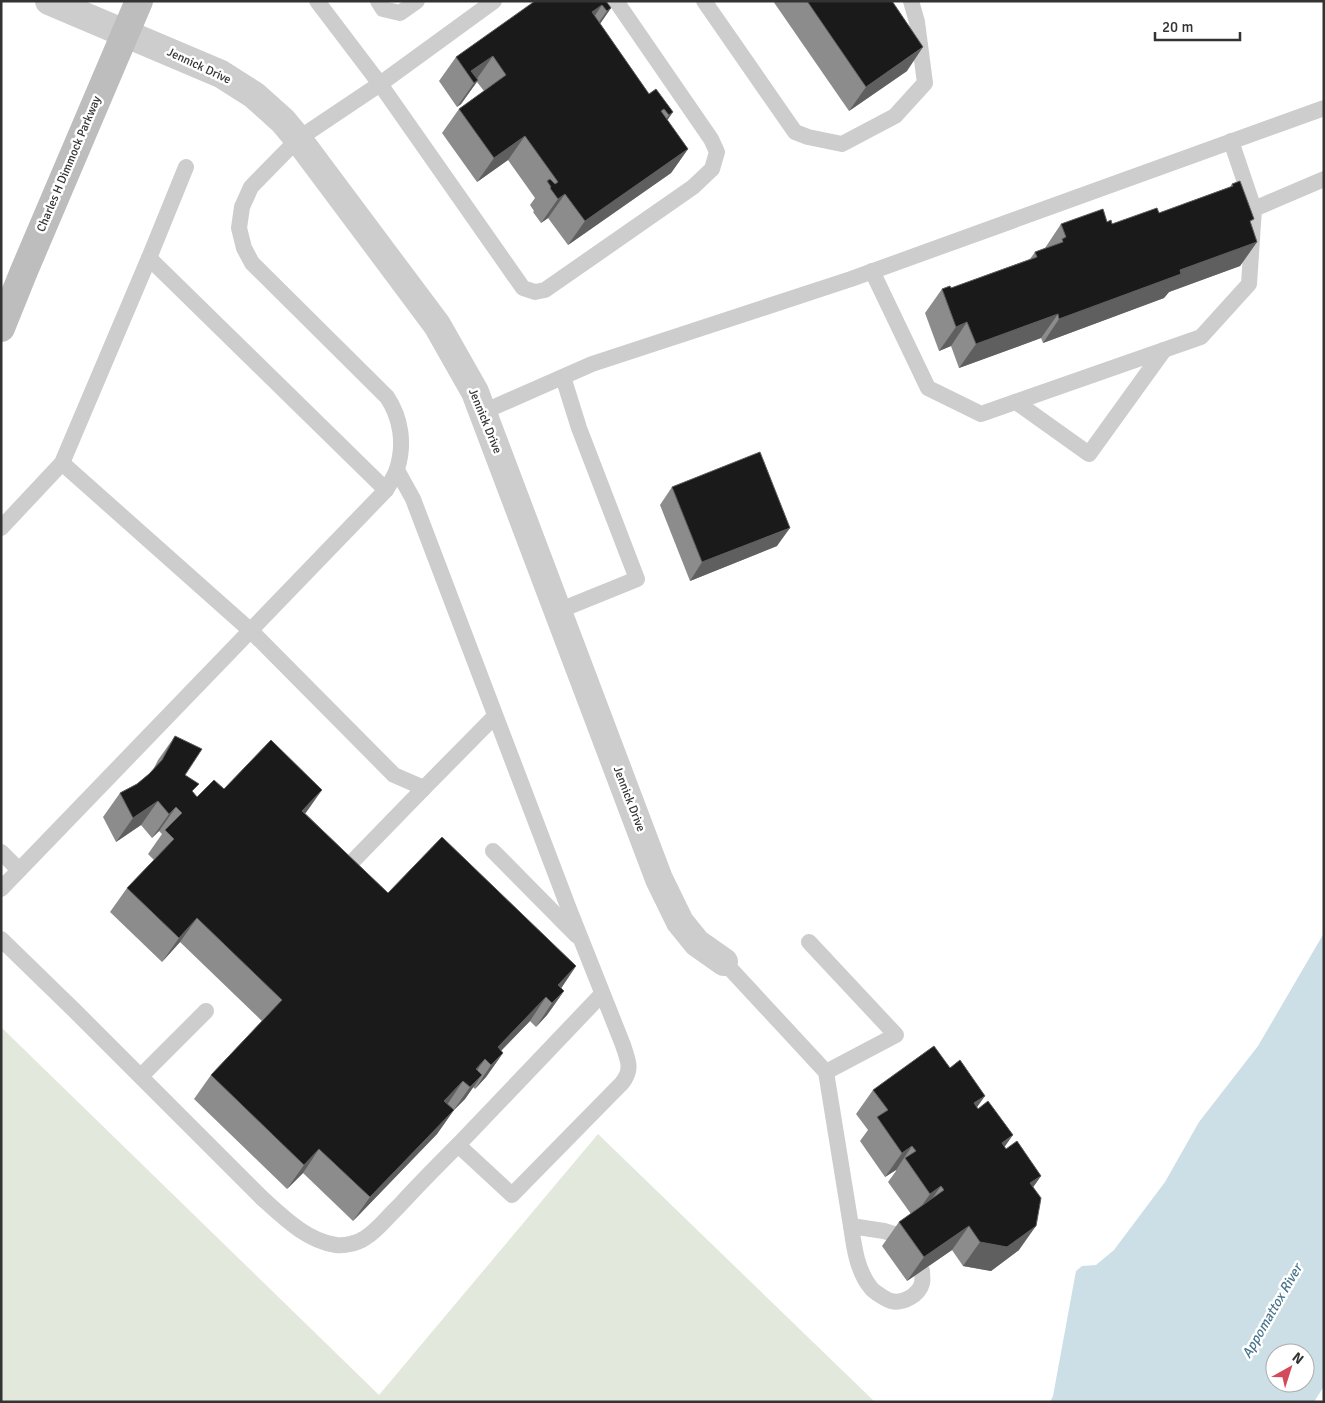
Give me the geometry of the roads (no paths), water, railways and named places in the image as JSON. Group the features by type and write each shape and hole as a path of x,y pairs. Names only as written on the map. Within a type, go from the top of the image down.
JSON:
{"main road":[{"name":"Charles H Dimmock Parkway","path":"1,328 139,1"}],"street":[{"name":"Jennick Drive","path":"49,1 221,74 254,95 283,121 298,139 437,325 475,392 659,879 680,922 697,944 724,962"}],"lane":[{"path":"317,1 380,84 523,288 536,292 545,290 693,187 712,169 717,152 711,139 616,1"},
{"path":"378,1 383,9 400,13 416,1"},
{"path":"1,888 386,490 397,470 402,448 400,426 392,404 252,263 244,248 239,228 242,207 251,187 298,139 380,84 494,1"},
{"path":"704,1 795,132 808,138 842,144 895,116 925,83 917,22 911,1"},
{"path":"483,412 592,364 872,271 1324,108"},
{"path":"872,271 928,388 981,414 1201,337 1249,284 1254,209 1231,141"},
{"path":"1,528 62,463 186,167"},
{"path":"1254,209 1324,179"},
{"path":"149,258 386,490"},
{"path":"1016,402 1090,454 1164,350"},
{"path":"558,611 637,579 579,428 563,377"},
{"path":"62,463 250,631 394,775 424,788"},
{"path":"397,470 413,499 629,1063 629,1075 622,1083 512,1195 458,1145"},
{"path":"353,861 495,716"},
{"path":"493,851 582,941"},
{"path":"1,852 19,870"},
{"path":"1,939 262,1198 305,1233 324,1242 337,1245 353,1243 365,1238 458,1145 602,994"},
{"path":"810,942 896,1035 826,1072"},
{"path":"724,962 826,1072 854,1246 862,1276 873,1290 890,1301 904,1300 917,1293 923,1282 922,1271"},
{"path":"141,1076 206,1011"},
{"path":"851,1226 884,1231 897,1236"}],"water":[{"name":"Appomattox River","path":"1324,933 1324,1386 1314,1402 1050,1402 1053,1396 1076,1271 1082,1266 1096,1265 1114,1250 1165,1182 1199,1122 1258,1046"}]}
